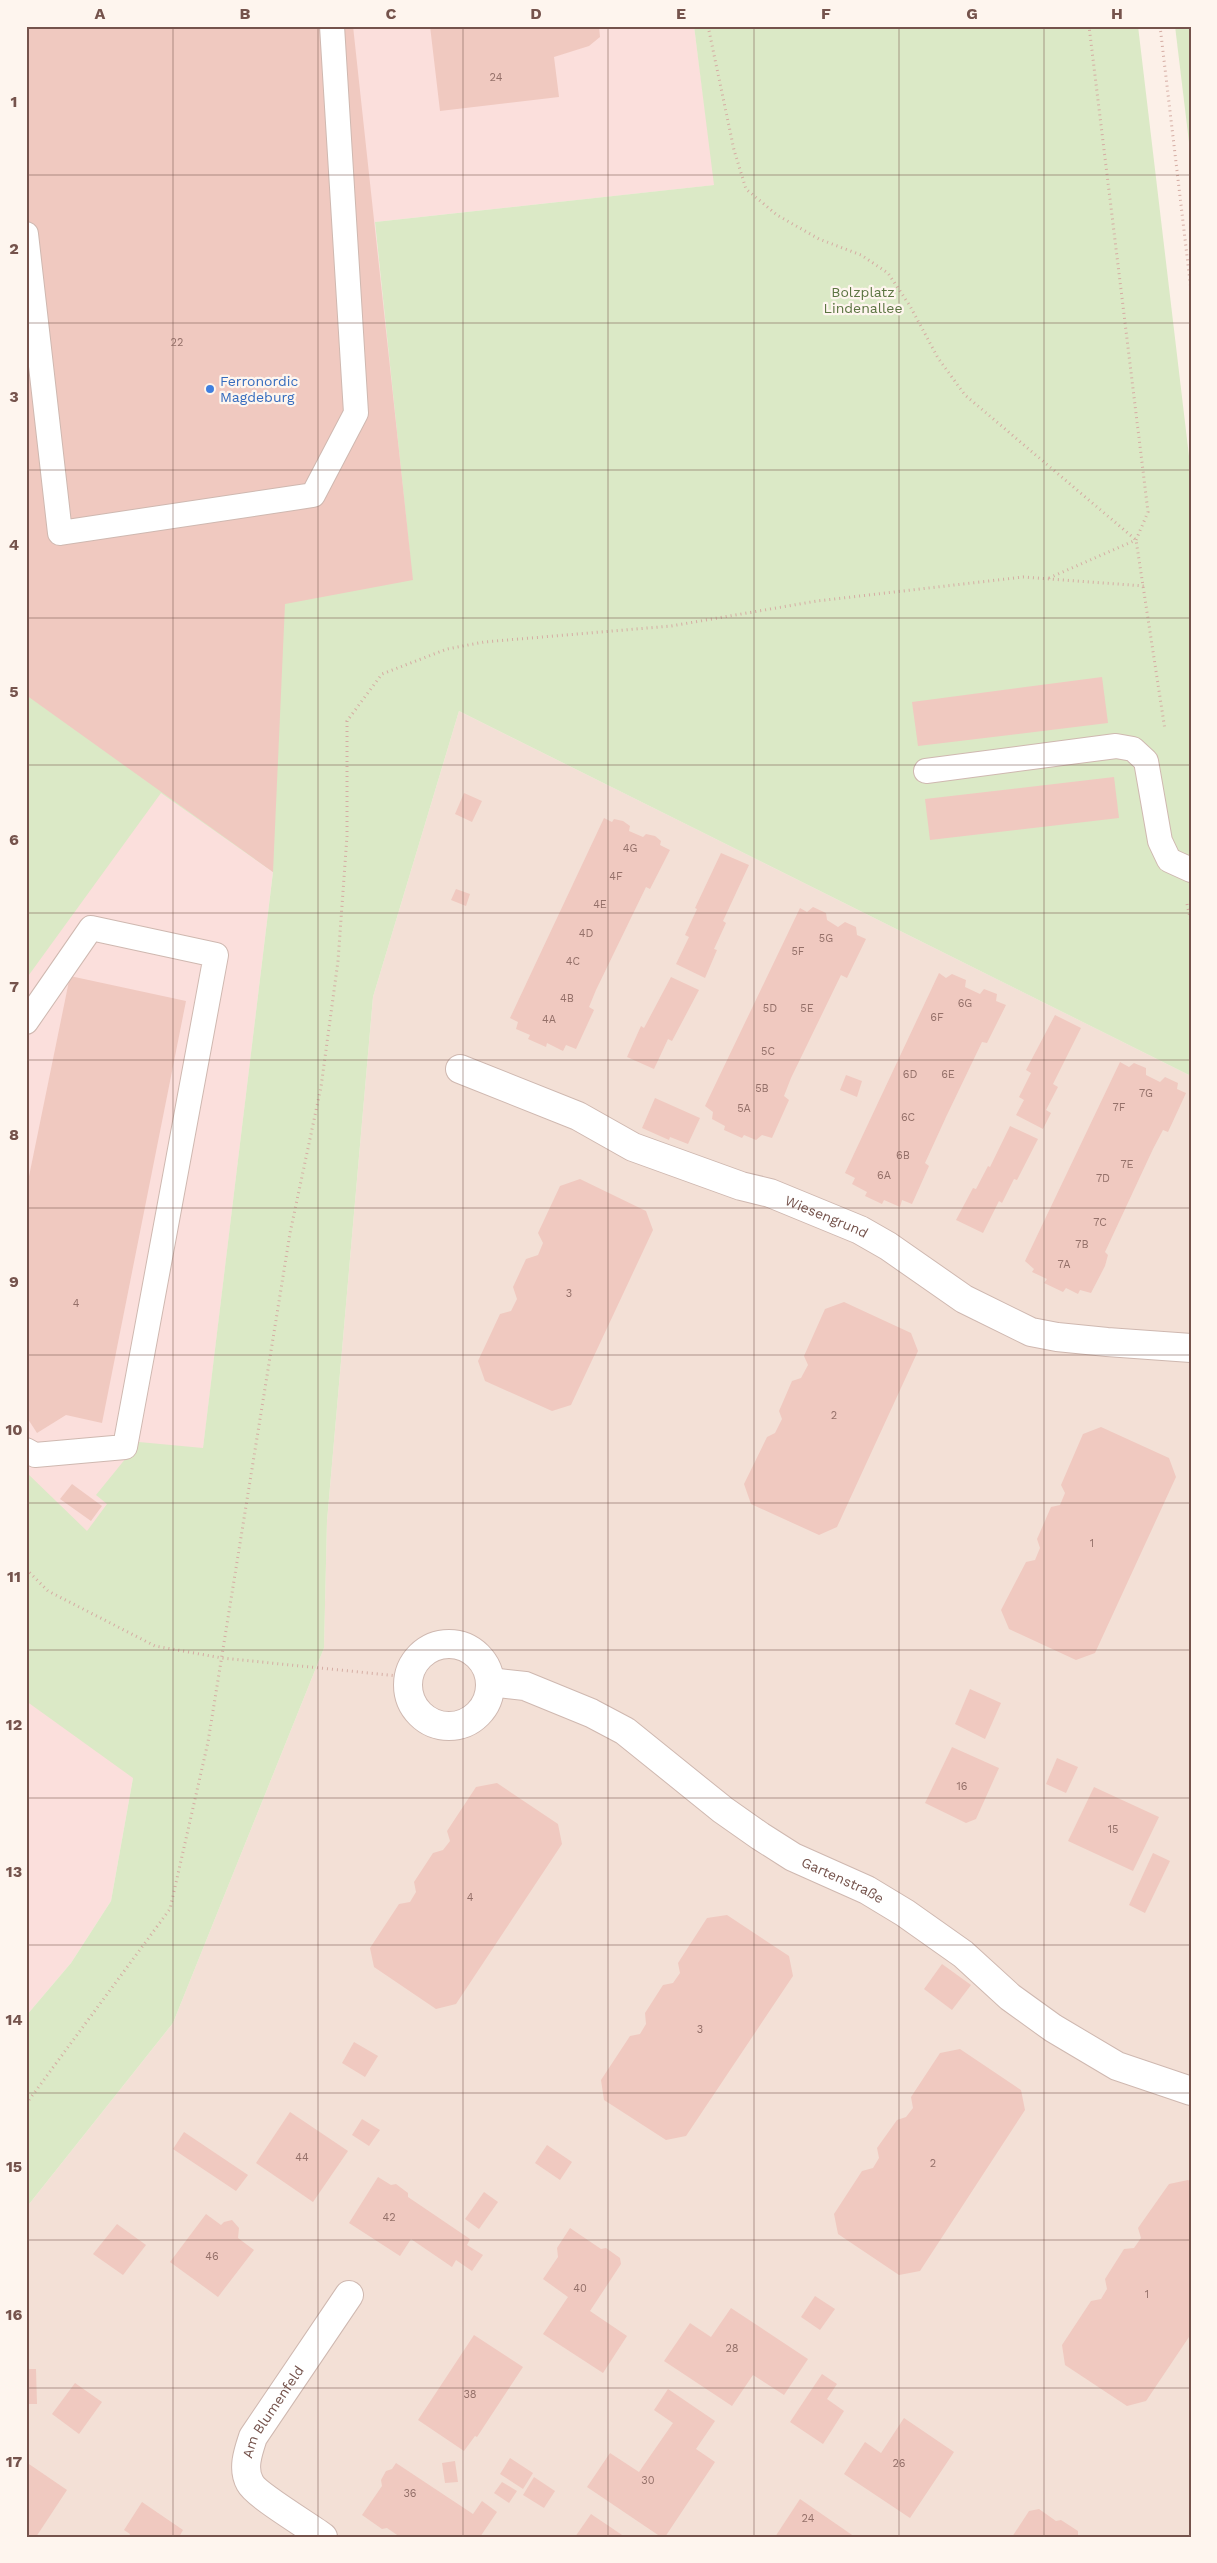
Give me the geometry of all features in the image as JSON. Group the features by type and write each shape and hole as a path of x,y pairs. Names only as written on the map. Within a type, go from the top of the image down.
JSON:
{"street":[{"name":"Wiesengrund","path":"460,1069 578,1116 633,1147 741,1186 770,1193 860,1230 888,1246 964,1299 1031,1332 1057,1337 1191,1348"},
{"path":"443,1644 454,1644 472,1650 486,1666 490,1682 488,1698 484,1708 476,1717 466,1723 444,1726 433,1724 415,1710 407,1688 408,1677 416,1658 424,1652 443,1644"},
{"name":"Gartenstraße","path":"490,1682 525,1686 591,1713 625,1731 723,1810 760,1836 793,1857 866,1890 905,1913 963,1954 1010,1997 1053,2028 1117,2066 1191,2091"},
{"name":"Am Blumenfeld","path":"323,2537 270,2501 250,2484 245,2459 252,2437 349,2295"}],"lane":[{"path":"26,234 60,533 313,494 356,413 332,26"},
{"path":"926,771 1116,746 1133,749 1146,760 1160,841 1169,860 1188,869"},
{"path":"26,1022 91,928 216,955 125,1447 35,1455 26,1450"}],"path":[{"path":"708,26 734,150 746,189 777,215 819,239 861,255 888,273 910,306 938,358 965,395 1136,540"},
{"path":"1089,26 1148,512 1136,540 1166,732"},
{"path":"1160,26 1191,290"},
{"path":"1048,579 1136,540"},
{"path":"26,2104 170,1909 208,1742 290,1233 321,1087 337,970 347,836 347,721 382,674 447,649 484,642 671,626 817,601 1023,577 1144,586"},
{"path":"1188,869 1182,883 1191,922"},
{"path":"26,1569 48,1591 155,1646 222,1658 408,1677"}],"shaded area":[{"path":"26,26 694,26 715,185 375,222 413,580 273,872 203,1449 133,1778 111,1901 71,1963 26,2016"},
{"path":"459,711 1191,1076 1191,2537 26,2537 26,2208 173,2023 324,1648 327,1521 373,997"}],"green space":[{"name":"Bolzplatz Lindenallee","path":"694,26 1138,26 1191,473 1191,1076 459,711 373,997 327,1521 324,1648 173,2023 26,2208 26,2016 71,1963 111,1901 133,1778 26,1701 26,1472 87,1531 107,1504 96,1495 139,1442 203,1448 273,872 161,793 26,979 26,672 274,567 410,556 375,222 714,185"},
{"path":"1175,26 1191,26 1191,159"}],"building":[{"name":"Ferronordic Magdeburg","path":"26,26 353,26 413,580 285,604 273,872 26,695"},
{"path":"430,26 599,26 600,37 589,46 554,57 559,97 440,111"},
{"path":"1102,677 1108,723 918,746 912,702"},
{"path":"1114,777 1119,818 930,840 925,799"},
{"path":"464,793 482,801 472,822 455,814"},
{"path":"604,818 612,822 614,819 623,821 630,826 629,831 643,837 646,834 655,836 661,841 660,845 670,850 650,889 646,887 596,990 589,1007 594,1010 576,1049 566,1045 563,1051 547,1043 546,1047 528,1039 530,1035 516,1029 518,1022 510,1018"},
{"path":"721,853 749,865 723,921 726,923 714,949 717,950 705,978 676,964 689,937 685,935 697,909 695,908"},
{"path":"456,889 470,894 466,906 451,900"},
{"path":"813,907 826,913 827,920 838,927 845,922 856,927 857,935 866,939 847,978 841,975 791,1078 784,1096 789,1100 772,1138 762,1135 756,1140 744,1135 742,1138 724,1130 725,1126 712,1119 713,1112 705,1106 800,908 807,912"},
{"path":"939,973 946,978 952,974 966,980 965,987 980,994 984,989 997,994 996,1001 1006,1005 987,1043 982,1042 946,1117 925,1163 929,1166 912,1204 902,1200 900,1207 884,1200 882,1204 865,1196 867,1192 852,1184 855,1178 845,1173"},
{"path":"70,976 186,1001 102,1423 66,1415 37,1433 26,1416 26,1191"},
{"path":"671,977 699,990 672,1041 668,1039 654,1069 627,1057 641,1026 644,1028"},
{"path":"1055,1015 1081,1028 1053,1084 1058,1087 1046,1110 1051,1113 1043,1129 1016,1115 1024,1100 1019,1097 1031,1073 1026,1070"},
{"path":"1120,1062 1129,1067 1134,1063 1146,1068 1146,1075 1160,1082 1165,1077 1178,1083 1177,1089 1186,1093 1168,1132 1163,1130 1153,1149 1105,1252 1108,1255 1105,1266 1091,1293 1080,1290 1078,1294 1066,1288 1063,1292 1044,1283 1047,1279 1032,1272 1034,1269 1025,1261"},
{"path":"846,1075 862,1081 857,1097 840,1090"},
{"path":"655,1098 700,1118 688,1144 670,1137 669,1140 642,1128"},
{"path":"1010,1126 1038,1139 1017,1180 1014,1179 1002,1203 999,1201 983,1233 956,1220 973,1188 976,1189 988,1166 990,1167"},
{"path":"580,1179 646,1211 653,1230 571,1405 552,1411 485,1381 478,1361 500,1314 511,1311 517,1299 513,1287 526,1259 538,1255 543,1243 538,1233 560,1186"},
{"path":"844,1302 911,1333 918,1351 837,1527 819,1535 751,1504 744,1484 767,1437 775,1433 782,1419 779,1411 792,1381 801,1378 808,1365 804,1356 825,1309"},
{"path":"1101,1427 1169,1458 1176,1477 1095,1653 1076,1660 1009,1629 1001,1610 1026,1562 1035,1560 1040,1548 1037,1539 1051,1507 1060,1505 1065,1493 1061,1485 1083,1434"},
{"path":"72,1484 102,1506 91,1521 60,1499"},
{"path":"970,1689 1001,1703 985,1739 955,1724"},
{"path":"952,1747 999,1768 976,1819 966,1823 925,1803"},
{"path":"1057,1758 1078,1767 1066,1793 1046,1784"},
{"path":"497,1783 558,1824 562,1844 456,2004 436,2009 374,1967 370,1948 399,1904 410,1902 416,1892 414,1882 433,1853 443,1850 450,1841 447,1831 476,1787"},
{"path":"1094,1787 1159,1817 1133,1871 1068,1841"},
{"path":"1153,1853 1170,1861 1145,1913 1129,1905"},
{"path":"727,1915 789,1956 793,1976 686,2136 666,2140 604,2100 601,2080 630,2036 640,2034 646,2024 645,2013 663,1985 673,1983 680,1973 678,1963 707,1918"},
{"path":"942,1964 971,1985 952,2010 924,1989"},
{"path":"354,2042 378,2056 365,2077 342,2063"},
{"path":"960,2049 1021,2090 1025,2110 920,2271 899,2275 838,2234 834,2214 862,2171 873,2168 879,2158 877,2148 897,2120 906,2117 913,2108 911,2097 940,2053"},
{"path":"290,2112 348,2151 313,2202 256,2163"},
{"path":"362,2119 380,2130 369,2146 352,2135"},
{"path":"184,2132 248,2175 236,2191 173,2149"},
{"path":"547,2145 572,2162 560,2180 535,2163"},
{"path":"378,2177 391,2185 396,2184 408,2193 408,2197 470,2239 467,2245 483,2255 472,2271 456,2260 452,2267 411,2239 400,2256 349,2223"},
{"path":"1188,2180 1191,2182 1191,2334 1146,2401 1127,2406 1065,2365 1062,2345 1091,2301 1101,2299 1107,2289 1105,2279 1124,2249 1134,2248 1141,2238 1138,2228 1169,2184"},
{"path":"484,2192 498,2202 479,2229 465,2219"},
{"path":"206,2214 221,2225 232,2220 239,2228 238,2238 254,2250 218,2297 170,2262"},
{"path":"117,2224 146,2245 123,2275 93,2254"},
{"path":"570,2228 601,2249 606,2248 620,2258 621,2264 590,2311 627,2336 603,2373 543,2334 568,2297 543,2279 558,2257 557,2248"},
{"path":"815,2296 835,2309 820,2330 801,2317"},
{"path":"731,2308 808,2359 784,2395 753,2375 732,2406 664,2361 690,2323 711,2337"},
{"path":"474,2335 523,2367 477,2437 475,2436 464,2451 418,2420"},
{"path":"26,2369 36,2369 37,2404 26,2404"},
{"path":"822,2374 837,2384 827,2399 844,2411 823,2444 790,2422"},
{"path":"75,2383 102,2402 79,2434 52,2414"},
{"path":"668,2389 715,2421 696,2449 715,2462 665,2537 661,2537 587,2487 610,2453 639,2472 673,2423 654,2410"},
{"path":"904,2418 954,2452 910,2518 844,2474 865,2442 881,2453"},
{"path":"510,2458 533,2473 523,2489 500,2474"},
{"path":"455,2461 458,2482 445,2483 442,2463"},
{"path":"26,2462 67,2490 36,2537 26,2537"},
{"path":"396,2463 473,2514 482,2501 497,2512 480,2537 400,2537 387,2528 382,2529 362,2515 382,2486 381,2480 386,2471 392,2469"},
{"path":"534,2477 555,2491 544,2508 523,2495"},
{"path":"502,2482 517,2491 509,2503 494,2493"},
{"path":"800,2499 855,2537 775,2537"},
{"path":"142,2502 183,2530 179,2537 129,2537 130,2534 124,2530"},
{"path":"1039,2509 1056,2521 1061,2520 1078,2531 1078,2537 1012,2537 1029,2511"},
{"path":"591,2514 625,2537 575,2537"}],"place":[{"name":"Ferronordic Magdeburg","path":"210,389"}]}
